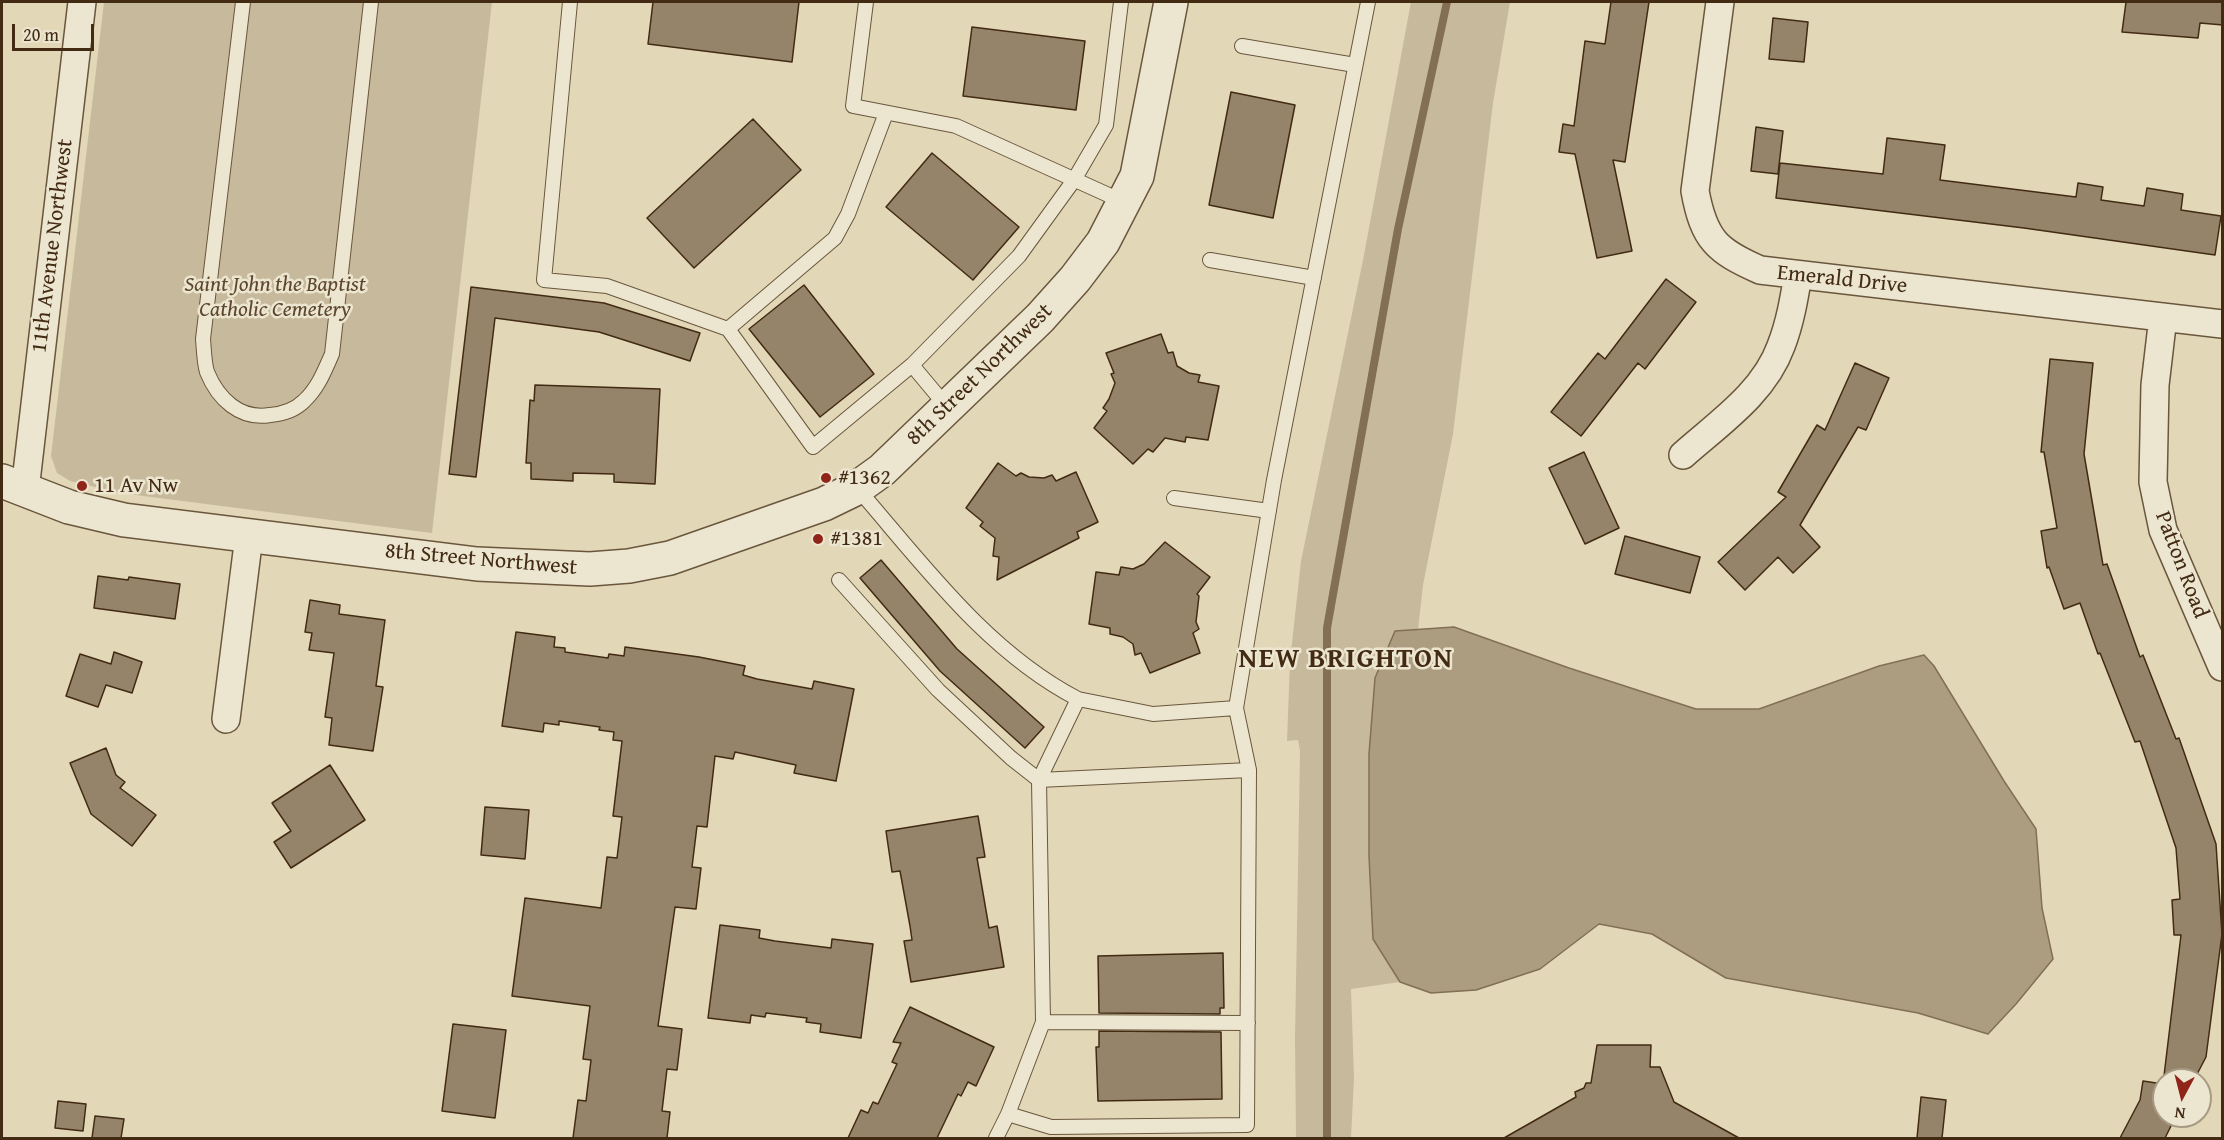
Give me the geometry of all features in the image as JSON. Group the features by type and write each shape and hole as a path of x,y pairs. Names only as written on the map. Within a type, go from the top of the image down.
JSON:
{"street":[{"name":"11th Avenue Northwest","path":"13,486 82,2"},
{"name":"8th Street Northwest","path":"13,486 69,507 124,520 477,564 590,569 629,566 670,558 824,504 857,488 882,470 1040,318 1075,279 1103,242 1137,176 1171,2"},
{"name":"Emerald Drive","path":"1720,2 1695,191 1699,213 1706,231 1720,249 1760,270 2223,324"},
{"path":"1683,455 1741,405 1764,378 1781,348 1791,315 1798,274"},
{"name":"Patton Road","path":"2163,317 2155,385 2152,482 2163,530 2223,667"},
{"path":"226,719 249,536"}],"lane":[{"path":"243,2 203,339 207,370 220,395 230,406 243,413 263,416 284,413 302,403 320,382 332,354 371,2"},
{"path":"570,2 544,280 607,286 728,329 813,447 912,366 1019,256 1074,180 1106,125 1121,2"},
{"path":"866,2 853,106 956,126 1124,202"},
{"path":"1008,1114 1051,1127 1247,1125 1249,770 1236,708 1269,511 1368,2"},
{"path":"1242,46 1355,65"},
{"path":"728,329 836,238 848,214 886,113"},
{"path":"1210,260 1314,278"},
{"path":"912,366 947,407"},
{"path":"857,488 978,626 1050,685 1078,699 1153,714 1236,708"},
{"path":"1174,498 1269,511"},
{"path":"839,580 938,690 1011,758 1039,780 1249,770"},
{"path":"996,1138 1008,1114 1043,1022 1039,780 1078,699"},
{"path":"1043,1022 1248,1023"}],"green space":[{"name":"Saint John the Baptist Catholic Cemetery","path":"104,2 492,2 432,533 120,493 70,481 57,473 51,456"},
{"path":"1411,2 1510,2 1493,103 1453,434 1423,585 1418,630 1395,632 1375,678 1369,754 1373,939 1400,982 1351,989 1354,1078 1351,1138 1296,1138 1295,1039 1300,751 1298,740 1287,741 1290,661 1301,561 1363,260"}],"shaded area":[{"path":"1454,627 1569,668 1696,709 1759,709 1879,666 1924,655 1934,666 2036,829 2042,908 2053,959 1988,1034 1918,1013 1726,978 1652,934 1599,924 1540,969 1476,990 1431,993 1400,982 1373,939 1369,856 1369,754 1375,678 1395,631"}],"building":[{"path":"653,2 799,2 792,62 648,44"},
{"path":"1611,2 1649,2 1625,162 1613,160 1632,251 1597,258 1575,154 1559,152 1563,124 1574,126 1585,41 1605,44"},
{"path":"2126,2 2223,2 2223,25 2200,23 2198,38 2122,32"},
{"path":"1773,18 1808,22 1804,62 1769,59"},
{"path":"972,27 1085,41 1076,110 963,96"},
{"path":"1231,92 1295,105 1273,218 1209,205"},
{"path":"753,119 801,170 694,268 647,218"},
{"path":"1756,127 1783,131 1778,174 1751,171"},
{"path":"1887,138 1945,145 1940,180 2076,197 2078,183 2103,187 2101,200 2144,206 2147,188 2183,194 2181,210 2221,216 2215,255 2024,228 1776,198 1780,163 1883,174"},
{"path":"932,153 1019,227 973,280 886,207"},
{"path":"1666,279 1696,302 1645,369 1638,363 1581,436 1551,412 1598,353 1605,359"},
{"path":"804,285 874,374 820,417 749,329"},
{"path":"471,287 604,303 700,333 690,361 599,332 495,318 476,477 449,474"},
{"path":"1161,334 1168,353 1173,352 1177,366 1189,373 1200,375 1198,382 1219,386 1208,440 1186,437 1185,442 1165,438 1153,452 1148,449 1133,464 1094,428 1107,411 1103,408 1115,383 1111,374 1114,373 1106,353"},
{"path":"2050,359 2093,363 2084,454 2103,565 2107,564 2140,657 2143,655 2176,739 2179,738 2216,844 2222,934 2206,1057 2200,1068 2165,1068 2181,935 2174,935 2172,900 2180,899 2176,848 2140,741 2135,742 2100,653 2098,654 2080,603 2064,609 2049,567 2047,568 2041,531 2057,528 2044,452 2041,452"},
{"path":"1855,363 1889,378 1866,430 1858,427 1800,525 1820,547 1793,573 1778,557 1745,590 1718,562 1786,497 1778,492 1817,425 1825,430"},
{"path":"535,385 660,389 655,484 614,482 614,474 573,473 573,481 531,479 531,463 526,463 530,400 534,401"},
{"path":"1584,452 1619,528 1585,544 1549,468"},
{"path":"998,463 1016,476 1021,473 1029,477 1044,478 1052,475 1056,481 1076,472 1098,522 1077,532 1079,538 997,580 999,557 993,556 995,538 980,526 983,522 966,508"},
{"path":"1625,536 1700,557 1690,593 1615,574"},
{"path":"1165,542 1210,577 1197,594 1199,596 1196,622 1199,629 1193,633 1200,653 1150,673 1141,653 1135,655 1133,644 1123,637 1110,634 1110,628 1089,624 1096,572 1119,575 1121,567 1133,569 1144,564"},
{"path":"881,560 957,649 1044,727 1025,748 940,671 860,578"},
{"path":"98,576 128,580 129,577 180,584 175,619 94,608"},
{"path":"310,600 340,605 339,614 385,620 376,686 383,687 373,751 329,745 332,718 325,717 334,653 309,650 312,633 305,632"},
{"path":"516,632 555,637 554,647 565,648 565,652 608,658 609,654 624,656 625,647 745,666 743,675 757,679 812,689 814,681 854,689 836,781 794,773 796,765 735,752 733,759 715,756 707,827 697,826 692,867 701,868 696,909 675,907 658,1026 682,1029 677,1070 667,1069 662,1111 670,1112 667,1138 573,1138 578,1100 586,1101 591,1060 583,1059 590,1006 512,996 525,898 601,908 607,857 617,858 622,817 613,816 622,741 613,740 614,732 599,730 600,727 559,721 559,725 544,723 543,732 502,726"},
{"path":"114,652 142,662 132,693 106,685 98,707 66,696 80,654 111,664"},
{"path":"106,748 116,775 125,782 120,788 156,815 132,846 91,814 70,763"},
{"path":"330,765 365,820 291,868 274,842 291,831 272,803"},
{"path":"485,807 529,810 525,859 481,855"},
{"path":"978,816 985,857 977,858 989,928 997,926 1004,967 911,982 904,941 912,940 910,926 900,871 892,872 886,831"},
{"path":"720,925 760,930 759,938 831,948 832,939 873,944 861,1038 820,1032 821,1024 806,1022 807,1018 766,1013 765,1017 751,1015 750,1023 708,1018"},
{"path":"1223,953 1224,1008 1220,1008 1220,1014 1099,1013 1098,956"},
{"path":"910,1007 994,1047 976,1086 968,1082 961,1096 958,1094 937,1138 848,1138 861,1110 868,1113 873,1102 878,1104 897,1064 892,1062 901,1043 893,1042"},
{"path":"453,1024 506,1030 495,1118 442,1111"},
{"path":"1099,1031 1221,1032 1222,1099 1098,1101 1096,1047 1099,1047"},
{"path":"1597,1045 1651,1045 1650,1067 1660,1067 1674,1102 1739,1138 1504,1138 1576,1097 1575,1092 1584,1088 1586,1083 1591,1083"},
{"path":"2143,1081 2152,1082 2152,1128 2170,1128 2165,1138 2120,1138 2140,1100"},
{"path":"1921,1097 1946,1100 1942,1138 1917,1138"},
{"path":"58,1101 86,1104 83,1131 55,1128"},
{"path":"95,1116 124,1119 121,1138 92,1138"}],"waterway":[{"path":"1327,1138 1327,628 1398,229 1447,2"}],"place":[{"name":"#1362","path":"826,478"},
{"name":"11 Av Nw","path":"82,486"},
{"name":"#1381","path":"818,539"}],"district":[{"name":"NEW BRIGHTON","path":"1346,660"}]}
